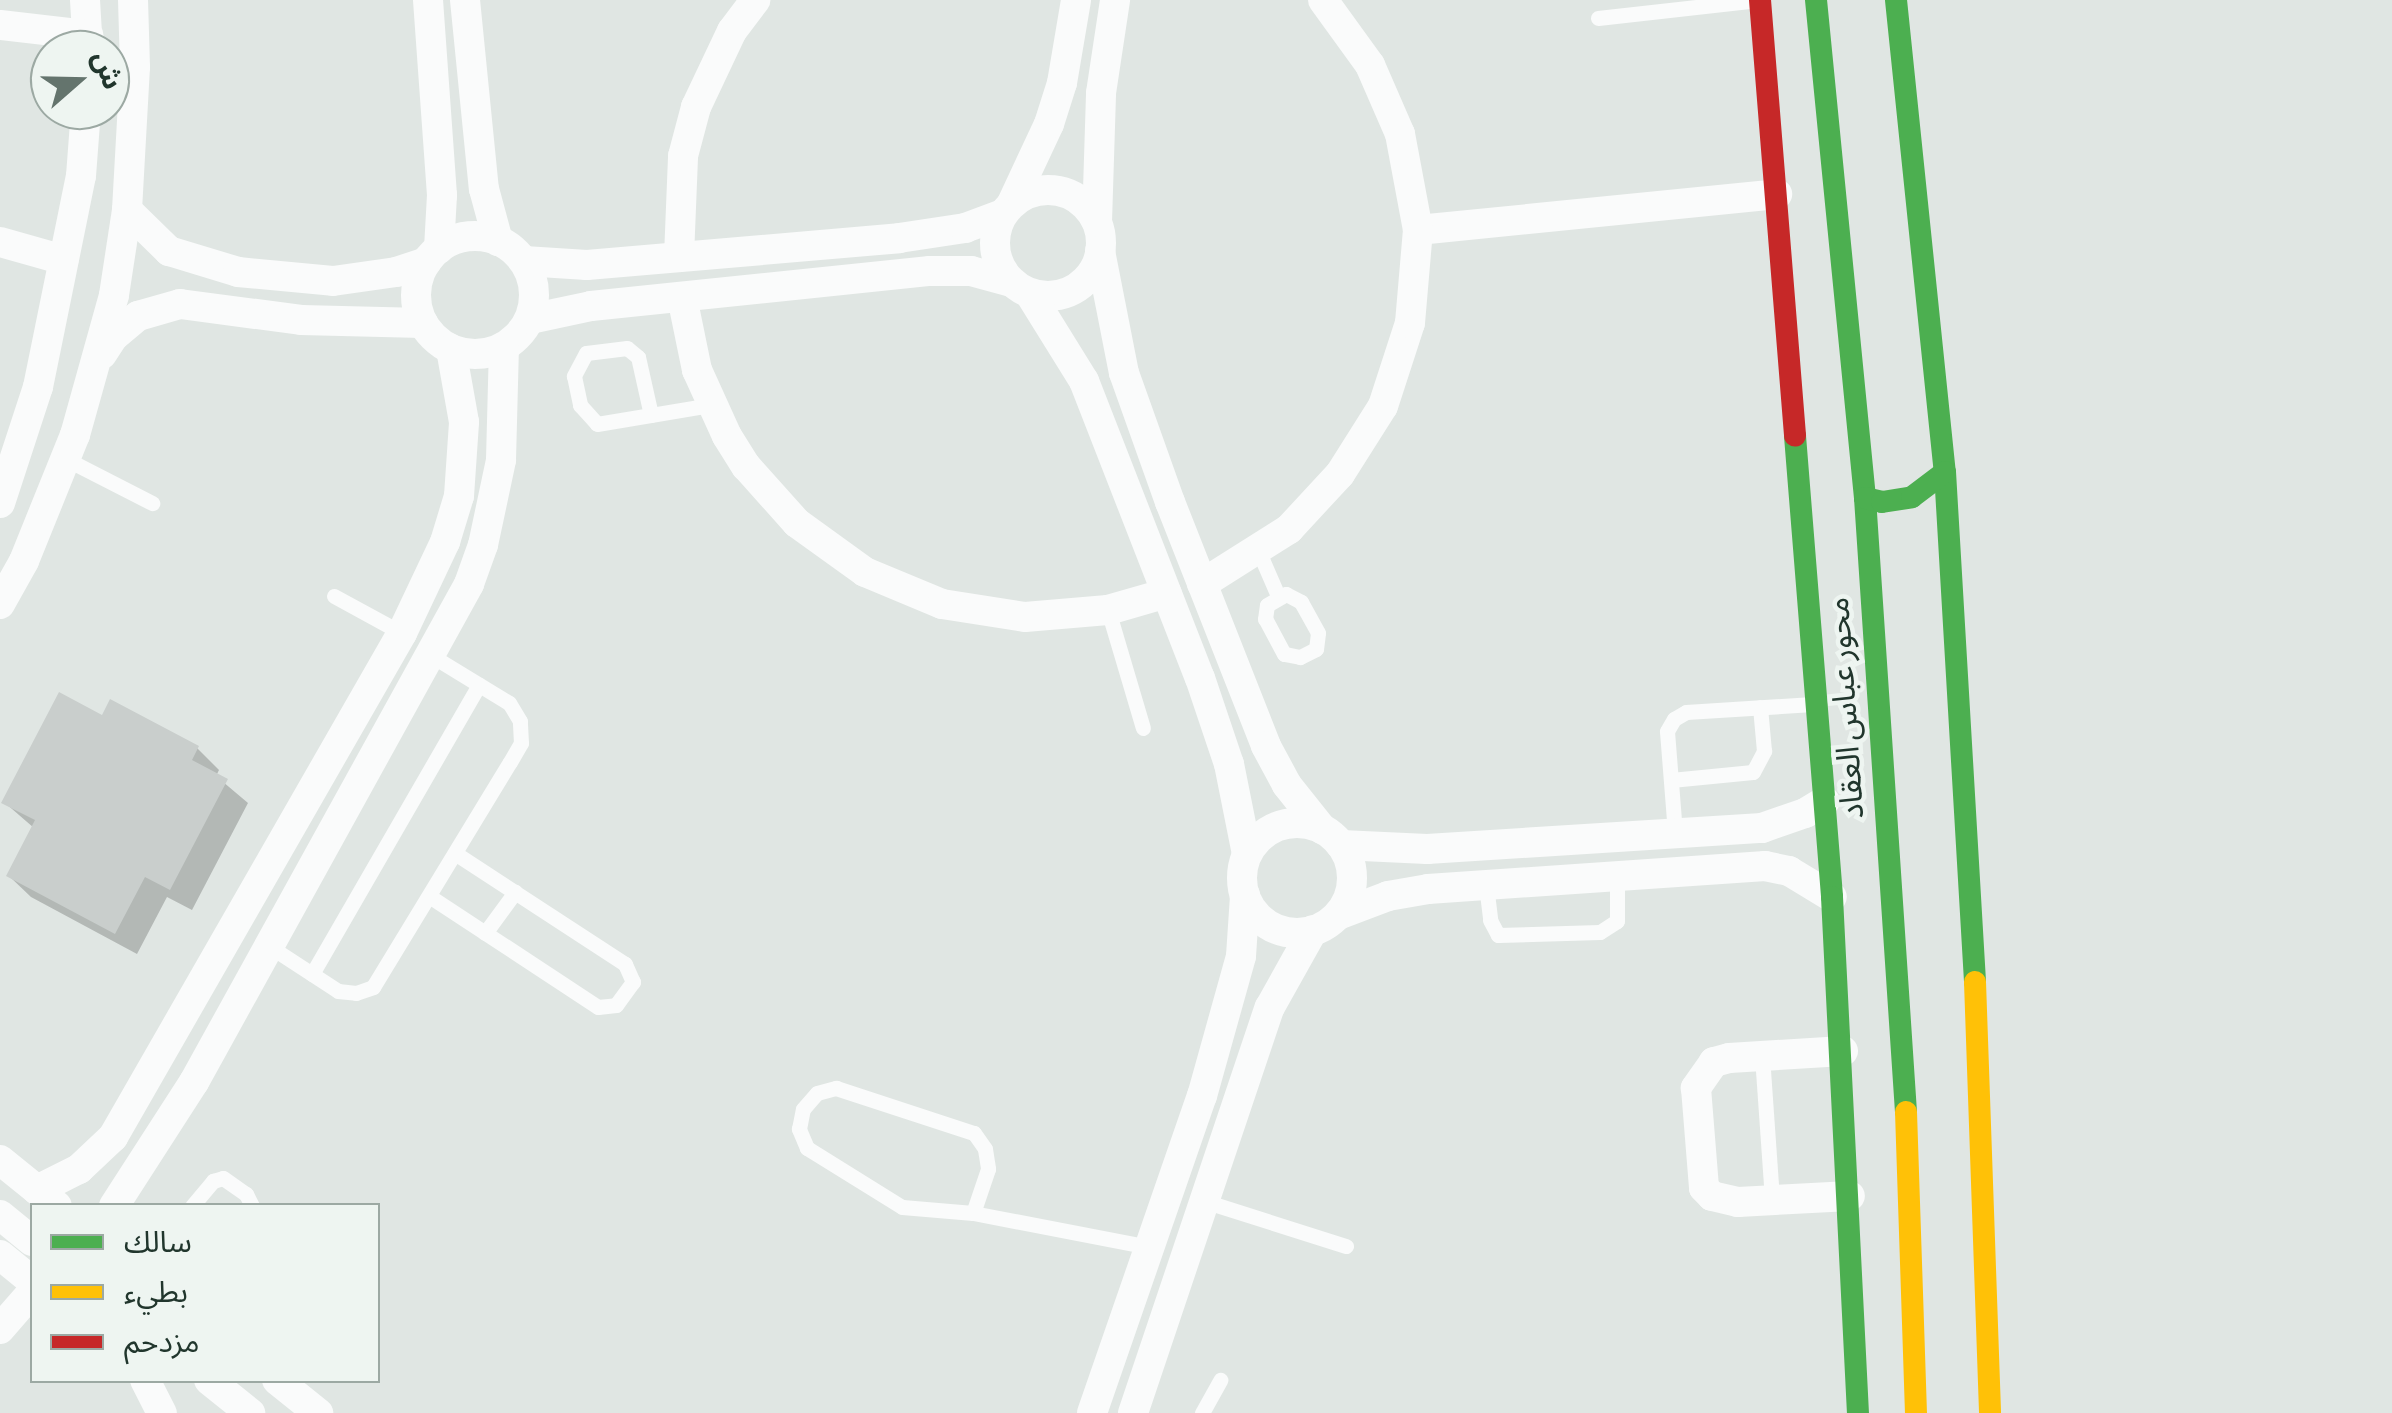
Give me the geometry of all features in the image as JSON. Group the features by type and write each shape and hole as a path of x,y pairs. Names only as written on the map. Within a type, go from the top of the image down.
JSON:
{"main road":[{"path":"1759,0 1832,898 1858,1413"},
{"name":"محور عباس العقاد","path":"1816,0 1872,589 1906,1099 1916,1413"},
{"path":"1896,0 1945,472 1982,1088 1990,1413"},
{"path":"1865,498 1882,502 1912,498 1945,472"},
{"path":"1922,551 1951,569"},
{"path":"1872,589 1889,559"}],"street":[{"path":"85,0 87,30"},
{"path":"0,604 66,459 97,366 127,210 135,66 133,0"},
{"path":"127,210 168,251 238,272 333,281 396,272 432,255 468,236 498,240 524,261 535,289 530,319 504,348 478,355 451,349 423,323 416,299 432,255 442,195 428,0"},
{"path":"464,0 484,188 498,240"},
{"path":"679,257 683,156 696,107 726,44 756,0"},
{"path":"1076,0 1062,83 1049,124 994,242 996,257 1084,381 1216,721 1248,854"},
{"path":"1115,0 1100,92 1099,236 1124,373 1202,584 1275,765 1331,837 1352,873 1351,888 1270,1007 1132,1413"},
{"path":"1202,584 1259,552 1289,529 1340,474 1383,406 1410,323 1418,230 1410,170 1387,99 1350,33 1323,0"},
{"path":"18,18 52,30"},
{"path":"3,489 38,387 81,176 84,130"},
{"path":"524,261 587,265 925,235 965,228 1042,190 1059,191 1088,208 1099,236 1090,275 1070,292 1021,288 951,270 591,306 530,319"},
{"path":"1418,230 1777,194"},
{"path":"0,242 64,260"},
{"path":"682,297 698,370 727,436 768,493 797,523 865,572 902,590 983,613 1024,617 1108,610 1167,593"},
{"path":"97,366 125,326 154,309 180,304 301,320 423,323"},
{"path":"116,1203 188,1092 469,584 496,497 505,422 504,348"},
{"path":"0,1160 47,1198 113,1137 402,633 445,542 458,496 464,422 451,349"},
{"path":"1092,1413 1232,993 1241,956 1245,894 1242,881 1248,854 1257,839 1288,823 1331,837 1398,850 1762,828 1805,813 1825,801"},
{"path":"1245,894 1258,916 1277,929 1326,922 1388,896 1486,885 1765,866 1789,871 1832,898"},
{"path":"1842,1051 1729,1058 1702,1073 1696,1088 1704,1188 1712,1196 1738,1202 1850,1196"},
{"path":"0,1215 30,1238"},
{"path":"2,1260 30,1280"},
{"path":"0,1329 30,1294"},
{"path":"147,1383 162,1413"},
{"path":"213,1383 250,1413"},
{"path":"281,1383 318,1413"}],"lane":[{"path":"1598,18 1759,0"},
{"path":"652,414 638,357 627,348 586,353 574,376 586,416 597,424 711,405"},
{"path":"66,459 152,503"},
{"path":"1259,552 1278,596"},
{"path":"334,596 402,633"},
{"path":"1108,610 1144,728"},
{"path":"269,946 338,991 356,993 373,986 520,743 520,721 509,702 432,656"},
{"path":"312,974 480,685"},
{"path":"1675,833 1667,731 1674,719 1686,712 1817,703"},
{"path":"1671,780 1753,772 1764,751 1760,707"},
{"path":"429,896 598,1007 616,1005 633,982 626,964 455,853"},
{"path":"1486,885 1490,920 1498,935 1581,933 1610,930 1617,922 1616,876"},
{"path":"485,932 516,892"},
{"path":"1762,1056 1772,1200"},
{"path":"972,1212 988,1168 986,1149 974,1133 836,1088 817,1093 803,1109 800,1129 807,1148 902,1207 925,1212 972,1212 1150,1247"},
{"path":"194,1203 212,1181 223,1178 246,1194 250,1203"},
{"path":"1204,1201 1346,1246"},
{"path":"1202,1413 1220,1380"}],"building":[{"path":"59,692 102,715 110,699 199,746 192,760 228,779 170,890 145,877 115,934 6,876 35,820 1,803"}],"traffic: fast":[{"path":"1816,0 1865,498 1906,1112"},
{"path":"1896,0 1945,472 1975,982"},
{"path":"1795,436 1832,897 1858,1413"},
{"path":"1865,498 1882,502 1912,497 1945,472"}],"traffic: slow":[{"path":"1975,982 1990,1413"},
{"path":"1906,1112 1916,1413"}],"traffic: jam":[{"path":"1760,0 1795,436"}]}
